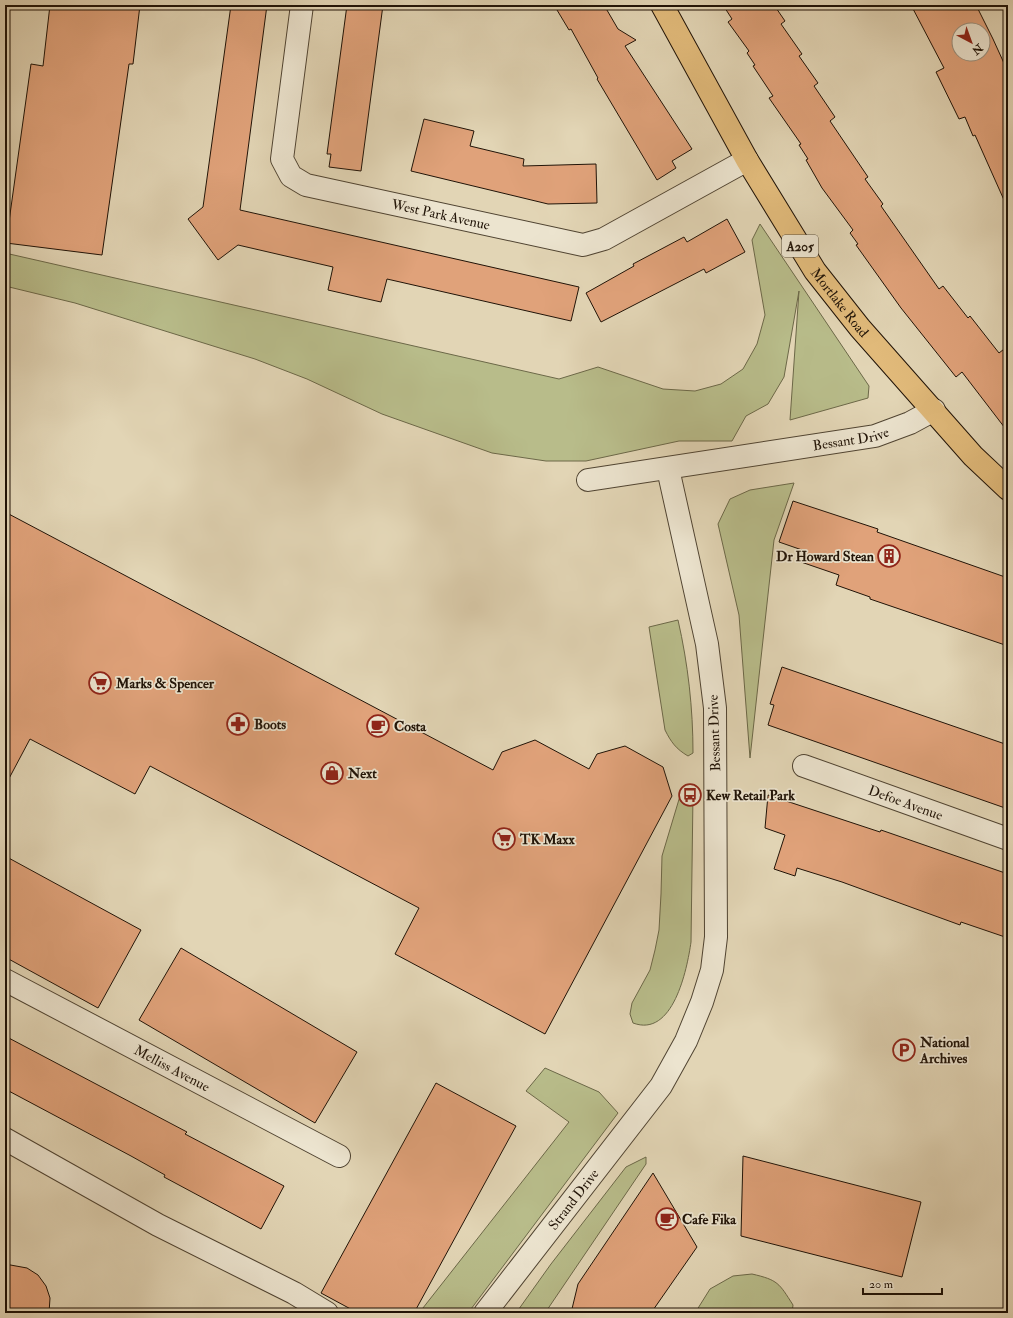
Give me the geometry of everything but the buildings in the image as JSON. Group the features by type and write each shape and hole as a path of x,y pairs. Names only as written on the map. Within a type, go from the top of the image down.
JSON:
{"highway":[{"name":"Mortlake Road","path":"662,5 747,160 815,271 860,328 934,410 972,456 1008,489"}],"street":[{"name":"West Park Avenue","path":"302,5 282,159 291,176 306,184 583,245 604,239 747,160"},
{"name":"Bessant Drive","path":"588,480 668,469 875,436 910,423 934,410"},
{"name":"Bessant Drive","path":"661,1086 686,1041 702,1002 712,970 716,930 715,708 707,644 668,469"},
{"name":"Defoe Avenue","path":"804,766 1008,839"},
{"name":"Melliss Avenue","path":"5,980 339,1156"},
{"name":"Strand Drive","path":"486,1313 661,1086"},
{"path":"5,1139 158,1225 294,1293 327,1313"}],"green space":[{"path":"760,224 869,386 868,398 790,420 799,291 784,377 768,404 746,416 732,441 679,441 586,461 546,461 492,453 382,414 307,379 255,359 75,303 5,286 5,253 559,379 598,367 663,389 695,391 721,384 743,369 757,344 765,315 752,240"},
{"path":"794,483 774,540 750,758 739,615 718,524 730,499 750,490"},
{"path":"678,620 685,653 691,703 693,753 688,756 674,745 665,730 649,627"},
{"path":"687,792 693,794 691,942 686,969 676,999 668,1011 658,1021 647,1025 633,1023 630,1014 632,1003 650,970 659,930 662,856 680,796"},
{"path":"545,1068 599,1092 618,1113 468,1313 419,1313 569,1122 526,1091"},
{"path":"646,1157 646,1164 545,1313 516,1313 551,1264 626,1167"},
{"path":"752,1274 767,1278 781,1287 793,1305 792,1313 695,1313 710,1289 733,1276"}],"place":[{"name":"Dr Howard Stean","path":"889,556"},
{"name":"Marks & Spencer","path":"100,683"},
{"name":"Boots","path":"238,724"},
{"name":"Costa","path":"378,726"},
{"name":"Next","path":"332,773"},
{"name":"Kew Retail Park","path":"690,795"},
{"name":"TK Maxx","path":"504,839"},
{"name":"National Archives","path":"904,1050"},
{"name":"Cafe Fika","path":"667,1219"}]}
